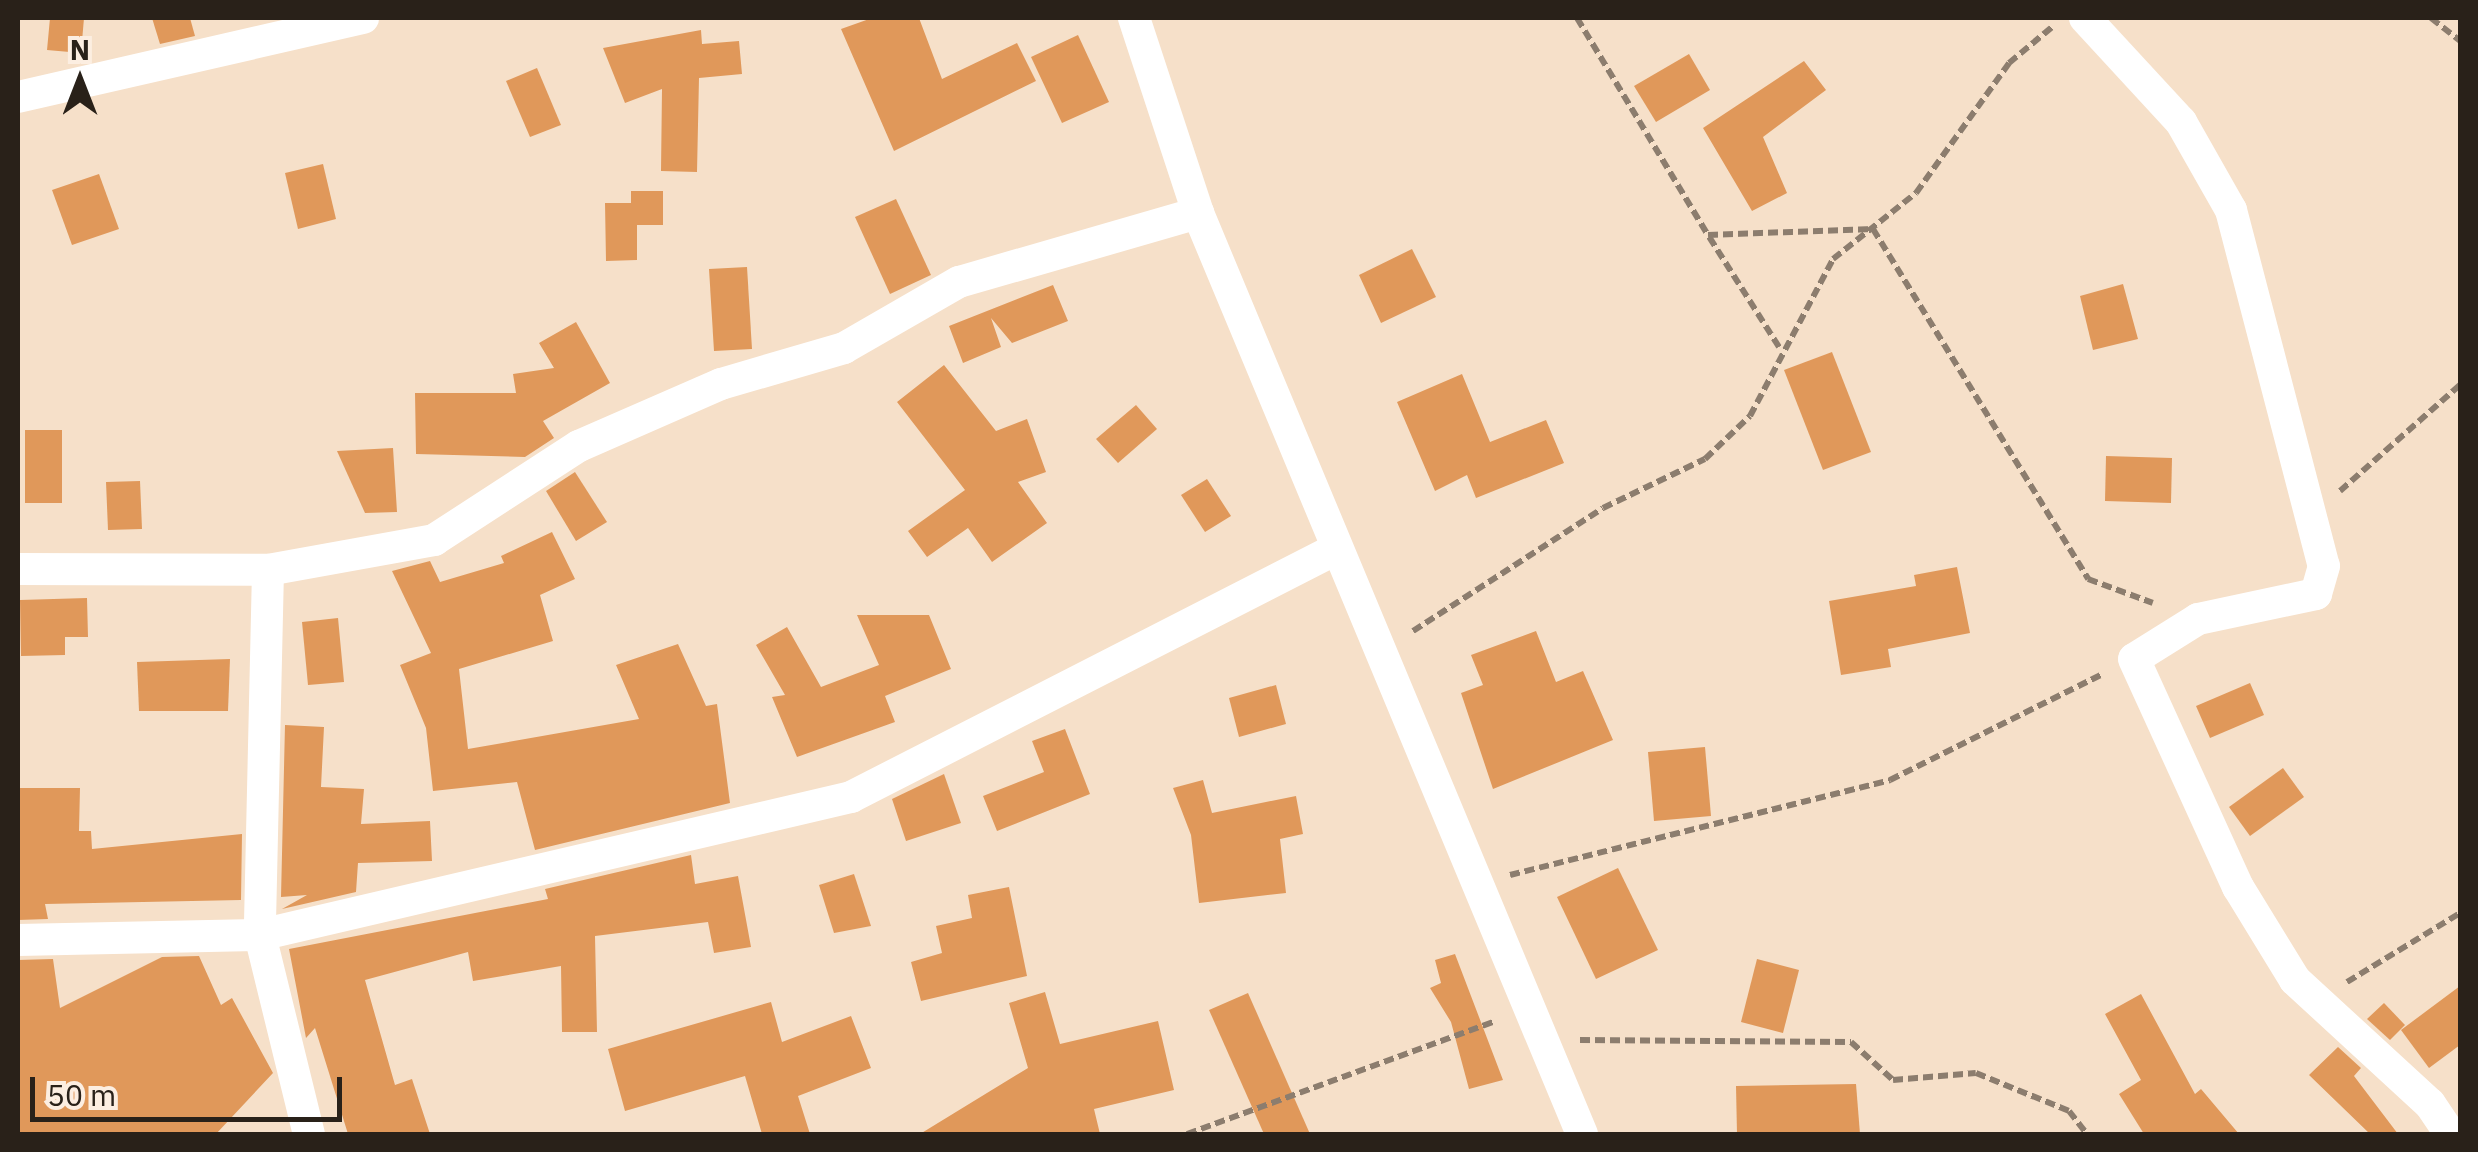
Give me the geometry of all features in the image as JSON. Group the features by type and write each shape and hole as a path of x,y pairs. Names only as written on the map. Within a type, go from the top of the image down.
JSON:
{"street":[{"path":"18,96 363,18"},
{"path":"1134,18 1198,213 1334,550 1382,650 1582,1134"},
{"path":"2086,18 2180,122 2231,210 2282,431 2316,512 2324,566 2316,594 2198,619 2134,659 2238,887 2316,999 2450,1134"},
{"path":"18,569 268,570 434,540 579,446 720,384 844,348 959,282 1198,213"},
{"path":"18,940 260,935 850,797 1334,550"},
{"path":"268,570 260,935 308,1134"}],"path":[{"path":"1577,18 1754,320 1779,347"},
{"path":"1382,650 1603,508 1704,458 1750,416 1779,347 1833,259 1873,228 1947,156 2009,63 2063,18"},
{"path":"2431,18 2460,40"},
{"path":"1708,236 1873,228"},
{"path":"1873,228 2088,579 2198,619"},
{"path":"2316,512 2460,384"},
{"path":"1475,882 1694,836 1890,780 2134,659"},
{"path":"2316,999 2460,913"},
{"path":"1186,1134 1534,1025 1851,1042 1893,1080 1976,1072 2069,1110 2087,1134"}],"building":[{"path":"50,18 84,18 81,53 47,50"},
{"path":"152,18 190,18 195,36 160,44"},
{"path":"872,18 919,18 942,79 1017,43 1036,81 894,151 841,29"},
{"path":"701,30 702,44 739,41 742,74 699,78 697,172 661,171 662,89 625,103 603,48"},
{"path":"1078,35 1109,102 1062,123 1031,57"},
{"path":"1689,54 1710,90 1656,122 1634,86"},
{"path":"1804,61 1826,90 1763,137 1787,193 1752,211 1703,128"},
{"path":"537,68 561,125 530,137 506,81"},
{"path":"323,164 336,219 298,229 285,173"},
{"path":"99,174 119,229 72,245 52,190"},
{"path":"631,191 663,191 663,225 637,225 637,260 606,261 605,203 631,203"},
{"path":"896,199 931,275 890,294 855,217"},
{"path":"1412,249 1436,297 1381,323 1359,275"},
{"path":"747,267 752,349 714,351 709,269"},
{"path":"2123,284 2138,339 2093,350 2080,296"},
{"path":"1053,285 1068,321 1012,343 991,318 1001,347 963,363 949,326"},
{"path":"576,322 610,383 543,421 554,438 525,457 416,454 415,393 516,393 513,374 554,368 539,343"},
{"path":"1832,352 1871,452 1823,470 1784,370"},
{"path":"944,365 996,431 1027,419 1046,472 1018,482 1047,523 992,562 968,528 927,557 908,531 965,490 897,402"},
{"path":"1462,374 1490,442 1546,420 1564,463 1476,498 1467,475 1435,491 1397,402"},
{"path":"1136,405 1157,429 1118,463 1096,439"},
{"path":"25,430 62,430 62,503 25,503"},
{"path":"393,448 397,512 365,513 337,451"},
{"path":"2106,456 2172,458 2171,503 2105,501"},
{"path":"575,472 607,522 576,541 546,491"},
{"path":"1207,479 1231,516 1205,532 1181,495"},
{"path":"140,481 142,529 108,530 106,482"},
{"path":"552,532 575,579 540,595 553,641 459,669 468,749 639,719 616,665 678,644 706,706 717,704 730,803 535,850 517,782 433,791 426,728 400,665 431,653 392,571 430,561 440,582 504,563 501,556"},
{"path":"1957,567 1970,633 1888,649 1891,667 1841,675 1829,601 1916,586 1914,575"},
{"path":"87,598 88,637 65,637 65,655 21,656 20,600"},
{"path":"857,615 929,615 951,669 885,696 895,722 797,757 772,697 785,695 756,645 787,627 821,687 879,665"},
{"path":"338,618 344,682 308,685 302,622"},
{"path":"1536,631 1556,682 1583,671 1613,740 1493,789 1461,693 1483,685 1471,655"},
{"path":"230,659 228,711 139,711 137,662"},
{"path":"2250,683 2264,715 2210,738 2196,706"},
{"path":"1276,685 1286,724 1239,737 1229,698"},
{"path":"285,725 324,727 321,787 364,789 361,824 430,821 432,861 358,863 356,892 282,909 307,895 281,897"},
{"path":"1065,729 1090,794 997,831 983,796 1044,772 1032,741"},
{"path":"1705,747 1711,816 1654,821 1648,752"},
{"path":"2283,768 2304,797 2250,836 2229,807"},
{"path":"944,774 961,823 906,841 892,799"},
{"path":"1203,780 1212,813 1296,796 1303,834 1280,839 1286,893 1199,903 1191,835 1173,788"},
{"path":"18,788 80,788 79,831 91,831 92,849 242,834 241,900 45,904 48,919 18,920"},
{"path":"691,855 695,884 738,876 751,947 714,953 708,922 595,936 597,1032 562,1032 561,966 473,981 468,952 365,980 395,1085 412,1079 430,1134 348,1134 315,1028 306,1038 289,949 548,899 545,889"},
{"path":"1618,868 1658,950 1596,979 1557,897"},
{"path":"854,874 871,926 834,933 819,885"},
{"path":"1009,887 1027,976 921,1001 911,962 942,953 936,926 972,918 968,895"},
{"path":"1455,954 1503,1080 1469,1089 1451,1022 1430,988 1441,983 1435,960"},
{"path":"199,956 221,1005 232,998 273,1073 216,1134 18,1134 18,960 53,959 60,1008 162,957"},
{"path":"1757,959 1799,970 1783,1033 1741,1022"},
{"path":"2460,986 2460,1045 2429,1068 2401,1030"},
{"path":"1045,992 1060,1044 1158,1021 1174,1090 1094,1109 1100,1134 920,1134 1028,1068 1009,1003"},
{"path":"1248,993 1310,1134 1264,1134 1209,1010"},
{"path":"2141,994 2195,1094 2201,1089 2239,1134 2144,1134 2119,1094 2141,1080 2105,1014"},
{"path":"771,1002 782,1042 851,1016 871,1068 798,1096 810,1134 762,1134 745,1076 625,1111 608,1049"},
{"path":"2384,1003 2405,1025 2390,1040 2367,1019"},
{"path":"2338,1047 2361,1068 2354,1076 2398,1134 2370,1134 2309,1075"},
{"path":"1856,1084 1860,1134 1737,1134 1736,1086"}]}
